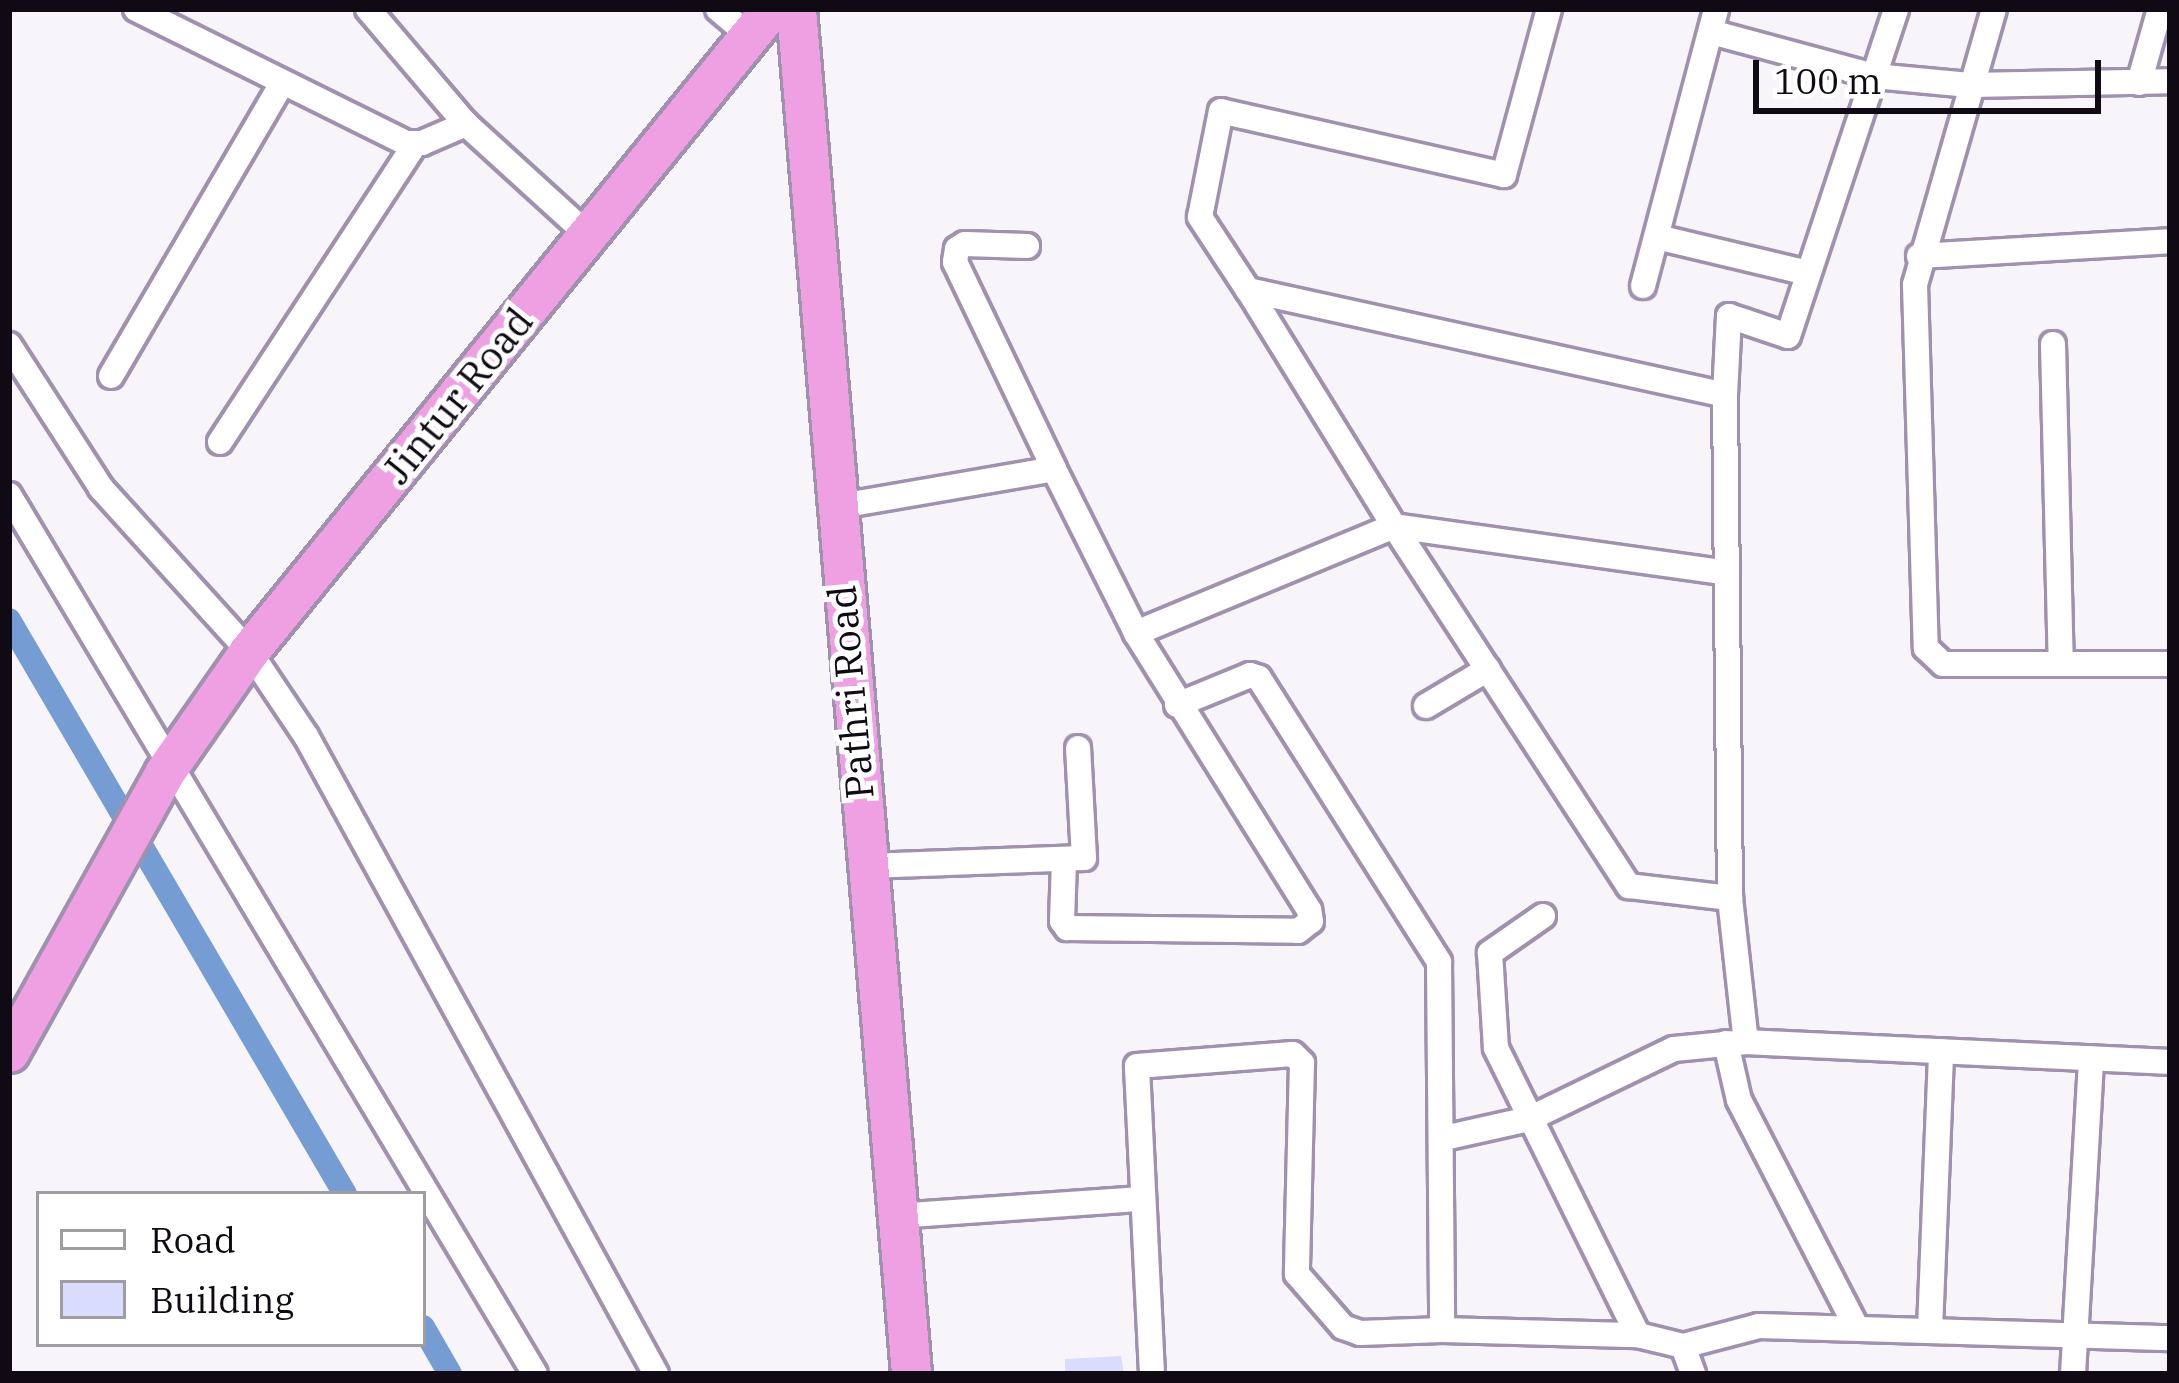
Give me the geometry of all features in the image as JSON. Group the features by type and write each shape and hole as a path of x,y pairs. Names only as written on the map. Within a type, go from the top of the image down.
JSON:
{"highway":[{"name":"Jintur Road","path":"9,1052 167,767 249,651 770,20"},
{"name":"Pathri Road","path":"770,20 835,507 910,1374"}],"street":[{"path":"136,9 414,145"},
{"path":"368,9 466,124 590,236"},
{"path":"718,9 770,20"},
{"path":"1549,9 1504,175 1221,111 1200,217 1629,886 1730,898"},
{"path":"1856,1325 1739,1100 1730,898 1725,395 1729,316 1788,336 1896,9"},
{"path":"1994,9 1919,256 1913,324 1926,649 1943,664 2170,664"},
{"path":"2139,83 2160,9"},
{"path":"1642,286 1714,21 1874,76 1970,86 2170,81"},
{"path":"111,376 282,83"},
{"path":"220,442 414,145 466,124"},
{"path":"1657,237 1808,273"},
{"path":"1919,256 2170,241"},
{"path":"1027,245 965,244 957,249 955,262 1136,633 1310,910 1308,927 1067,928 1062,921 1064,860"},
{"path":"1248,290 1725,395"},
{"path":"2053,344 2061,664"},
{"path":"9,345 101,488 249,651 348,807 656,1374"},
{"path":"835,507 1054,469"},
{"path":"9,495 167,767 424,1191"},
{"path":"1136,633 1394,526 1726,573"},
{"path":"1426,706 1488,669"},
{"path":"1177,705 1250,675 1258,678 1434,951 1442,984 1442,1330"},
{"path":"866,866 1086,856 1078,748"},
{"path":"1543,916 1496,947 1489,961 1496,1048 1638,1335"},
{"path":"1444,1138 1529,1119 1674,1049 1736,1042 2170,1062"},
{"path":"1930,1329 1941,1051"},
{"path":"1152,1374 1140,1199 1138,1064 1296,1055 1302,1063 1299,1278 1354,1333 1442,1330 1638,1335 1683,1346 1759,1326 1856,1325 2170,1338"},
{"path":"2073,1374 2091,1058"},
{"path":"426,1194 535,1374"},
{"path":"897,1216 1140,1199"},
{"path":"1683,1346 1693,1374"}],"building":[{"path":"1121,1356 1124,1374 1065,1374 1065,1359"}],"waterway":[{"path":"9,620 343,1191"},
{"path":"426,1332 450,1374"}]}
